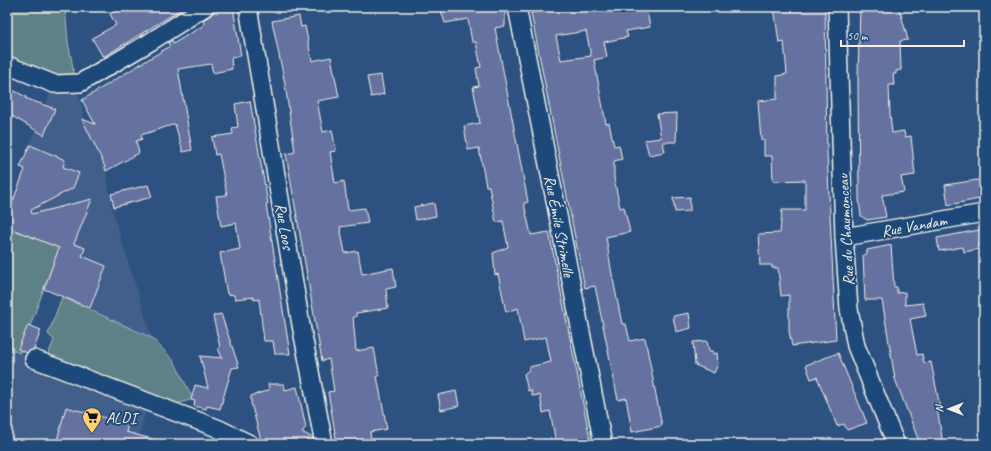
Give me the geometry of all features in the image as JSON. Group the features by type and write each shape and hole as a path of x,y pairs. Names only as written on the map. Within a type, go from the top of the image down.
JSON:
{"street":[{"path":"7,65 54,84 80,83 150,42 205,7"},
{"name":"Rue Loos","path":"248,7 301,325 324,444"},
{"name":"Rue Émile Strimelle","path":"517,7 603,444"},
{"name":"Rue du Chaumonceau","path":"837,7 844,237 849,309 856,346 896,444"},
{"name":"Rue Vandam","path":"844,237 984,213"},
{"path":"34,359 217,428 250,444"}],"shaded area":[{"path":"76,83 86,126 106,170 112,210 152,338 89,308 44,289 59,248 7,227 7,216 25,170 20,167 54,84"},
{"path":"12,350 148,402 137,444 7,444 7,364"}],"green space":[{"path":"7,7 65,7 68,42 76,83 7,56"},
{"path":"7,227 59,248 20,353 7,348"},
{"path":"62,297 152,338 174,361 193,399 164,408 45,363 54,340 48,334"}],"building":[{"path":"122,7 185,7 103,57 92,38 116,25 110,14"},
{"path":"215,7 233,7 241,56 231,58 232,69 213,73 211,64 178,69 192,150 183,152 175,124 141,135 142,139 136,141 139,153 106,171 82,119 95,124 82,100 170,46 168,43 172,40 173,44 204,25 203,20 211,15"},
{"path":"440,7 505,7 505,26 495,28 528,202 524,203 531,235 549,232 591,444 565,444 564,441 556,443 550,411 543,413 540,395 532,396 531,390 528,391 524,374 529,370 529,367 551,362 546,337 524,342 518,308 506,312 498,274 495,275 493,253 508,247 503,221 496,222 489,186 486,186 479,148 468,150 464,126 480,123 473,87 479,86 476,68 481,67 476,42 472,42 468,19 445,23"},
{"path":"561,7 646,7 650,27 626,31 628,37 604,42 607,57 594,60 606,124 609,123 614,146 619,145 622,159 614,161 614,178 620,208 624,207 630,232 606,237 611,269 622,324 626,324 630,341 645,338 662,426 632,432 626,398 618,400 595,286 585,288 531,13","holes":["586,31 591,56 561,60 556,36"]},
{"path":"774,7 825,7 827,152 836,340 792,346 789,331 789,295 781,296 778,268 772,268 772,265 760,265 758,234 780,233 782,210 805,210 805,180 773,181 772,156 764,156 764,140 761,140 758,101 777,99 777,76 787,74 784,42 779,43"},
{"path":"860,7 899,7 908,40 900,41 901,70 896,71 896,74 893,74 894,85 889,85 890,114 892,133 904,131 905,137 911,136 915,175 901,177 904,192 882,195 886,217 867,220 861,216 859,200 858,76"},
{"path":"299,16 301,27 305,26 312,61 331,57 339,97 317,101 323,132 332,130 336,151 330,152 335,183 344,181 348,210 365,208 368,223 340,227 345,253 358,251 362,274 393,268 396,287 386,289 388,308 356,313 356,317 353,317 356,351 374,348 379,376 377,376 387,429 370,432 371,440 355,444 337,444 328,392 334,391 329,359 322,361 286,154 295,152 285,84 272,21"},
{"path":"381,75 384,94 371,97 367,77"},
{"path":"7,87 26,97 25,98 55,109 44,135 7,113"},
{"path":"250,101 268,204 266,204 290,354 275,354 273,341 264,341 259,299 254,300 254,297 235,299 234,295 227,294 220,253 240,249 236,223 221,226 216,196 227,195 219,154 215,155 212,137 233,134 232,128 238,127 235,104"},
{"path":"677,113 676,142 663,142 665,152 649,155 645,140 661,138 657,114"},
{"path":"30,145 65,160 63,167 79,173 73,188 31,210 32,214 92,199 74,244 85,248 82,256 106,266 90,308 44,289 59,248 7,227 7,217 25,169 20,167"},
{"path":"984,179 984,198 948,205 945,185"},
{"path":"148,185 152,197 114,207 111,194"},
{"path":"690,197 690,211 675,212 673,198"},
{"path":"434,203 436,216 416,220 414,207"},
{"path":"984,229 984,244 979,244 979,249 964,252 963,247 939,251 937,238"},
{"path":"891,245 894,287 897,287 897,293 905,292 905,305 923,303 926,316 910,319 917,355 922,354 924,363 931,362 940,407 937,408 943,444 920,444 895,379 882,300 865,300 863,255 867,254 867,250"},
{"path":"689,313 691,328 676,332 673,316"},
{"path":"221,314 239,367 232,368 220,409 207,406 206,409 194,406 195,401 191,400 195,385 208,388 200,356 222,358 218,348 220,347 213,316"},
{"path":"28,325 41,330 34,349 27,353 18,349"},
{"path":"707,341 709,351 713,351 713,354 717,353 718,364 714,373 695,365 693,342"},
{"path":"838,353 867,423 847,430 844,424 837,426 817,377 811,379 806,365"},
{"path":"268,384 284,384 285,390 297,387 306,427 302,432 313,438 314,444 262,444 251,403 251,396 269,390"},
{"path":"456,391 459,406 441,410 438,395"},
{"name":"ALDI","path":"66,407 128,424 126,432 156,440 155,444 56,444"}],"place":[{"name":"ALDI","path":"92,434"}]}
